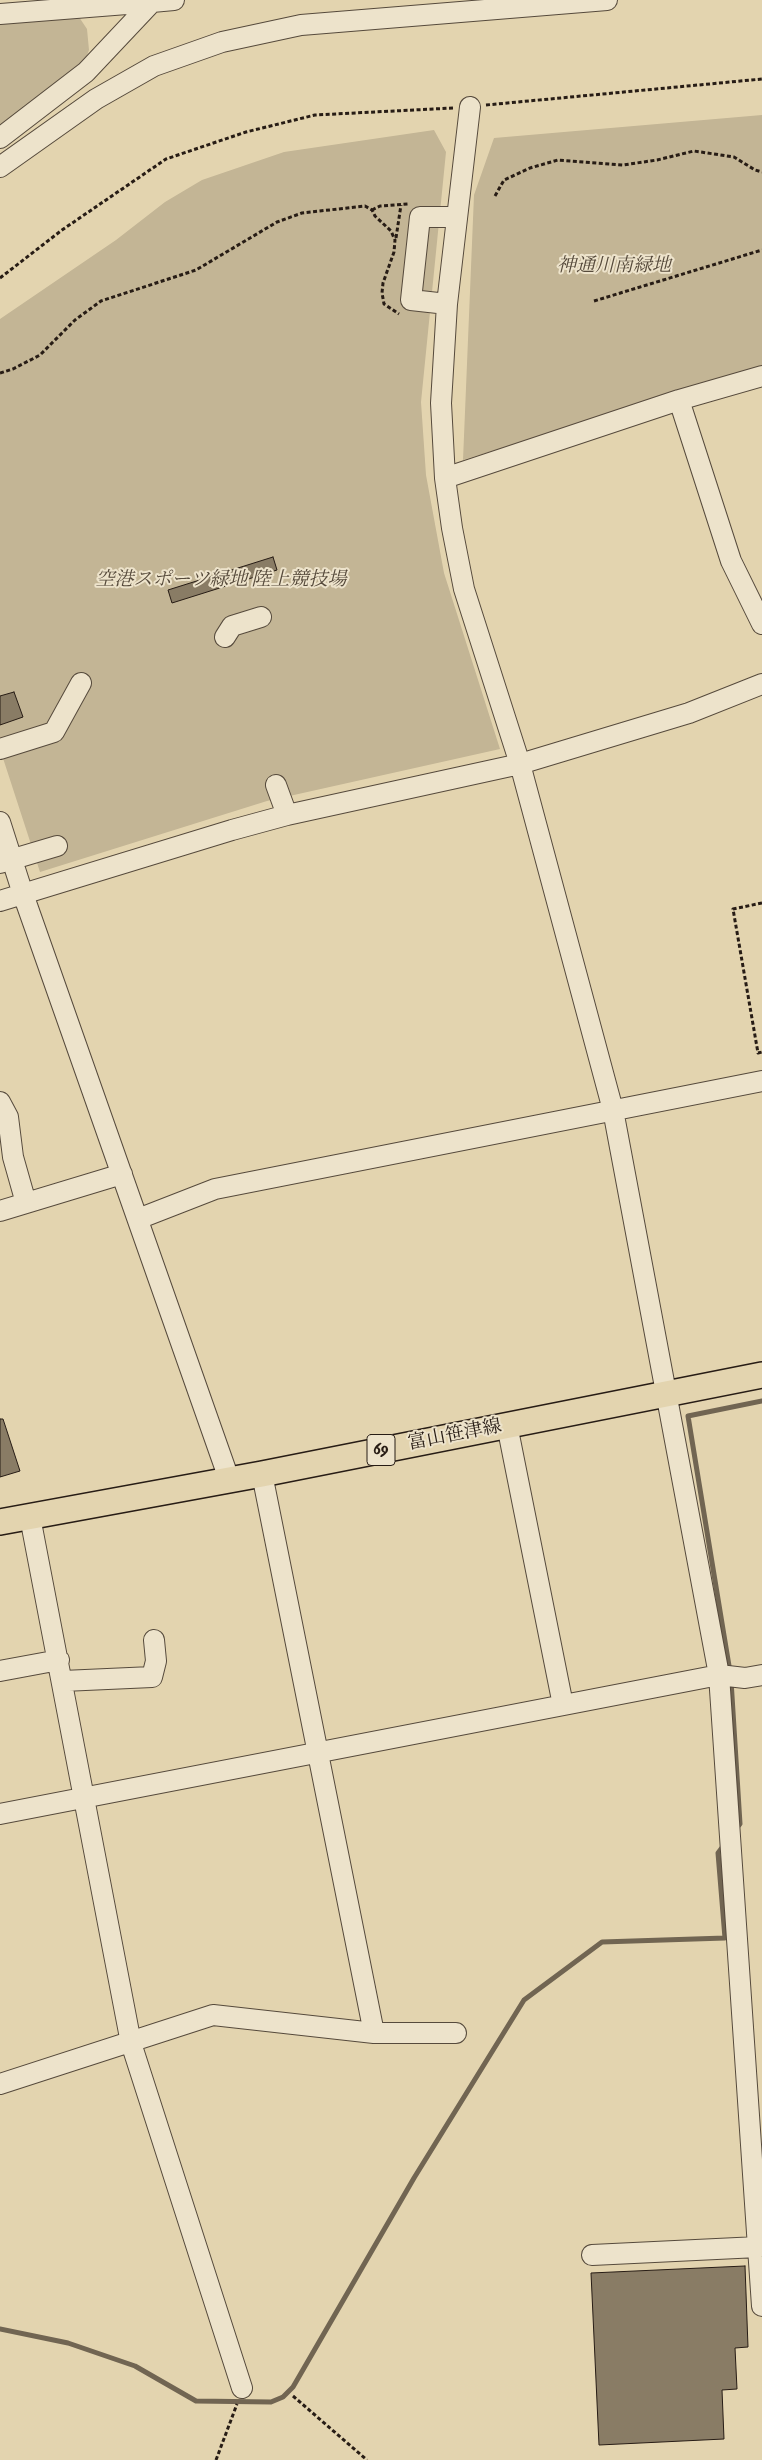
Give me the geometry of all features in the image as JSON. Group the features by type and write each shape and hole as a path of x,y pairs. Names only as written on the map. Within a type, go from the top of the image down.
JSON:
{"main road":[{"name":"富山笹津線","path":"0,1522 262,1474 762,1375"}],"street":[{"path":"0,14 174,0"},
{"path":"0,167 96,99 154,66 222,42 301,25 607,0"},
{"path":"0,138 86,72 152,2"},
{"path":"470,107 448,304 442,403 445,478 452,528 464,589 520,764 613,1110 719,1675 759,2219 758,2247 762,2306"},
{"path":"448,304 411,300 420,217 457,217"},
{"path":"445,478 679,400 762,376"},
{"path":"679,400 732,561 762,624"},
{"path":"225,637 232,626 261,616"},
{"path":"0,749 54,732 81,683"},
{"path":"0,901 287,815 520,764 689,712 762,684"},
{"path":"276,785 287,815"},
{"path":"0,822 6,861 23,894 229,1479"},
{"path":"6,861 57,846"},
{"path":"138,1218 215,1189 762,1081"},
{"path":"0,1102 8,1117 13,1157 26,1203"},
{"path":"0,1211 122,1174"},
{"path":"507,1425 563,1705"},
{"path":"262,1474 374,2034"},
{"path":"30,1516 86,1797 131,2043 242,2388"},
{"path":"63,1681 152,1677 156,1661 154,1640"},
{"path":"0,1671 59,1660"},
{"path":"0,1814 719,1675 745,1678 762,1675"},
{"path":"0,2084 213,2015 374,2034 456,2033"},
{"path":"592,2255 758,2247"}],"path":[{"path":"0,278 62,230 166,159 246,132 315,115 470,107 762,80"},
{"path":"495,196 504,180 530,168 558,160 623,165 657,160 694,151 734,157 755,170 762,172"},
{"path":"401,204 394,252 383,283 383,299 384,304 396,314 404,315"},
{"path":"0,373 13,369 40,355 75,320 101,301 196,270 277,222 302,213 365,206 372,210 375,216 391,231 395,240"},
{"path":"594,301 762,250"},
{"path":"762,903 733,909 758,1052 762,1052"},
{"path":"216,2460 242,2388"},
{"path":"293,2396 367,2460"}],"green space":[{"path":"79,17 87,29 89,50 83,66 0,129 0,18"},
{"name":"神通川南緑地","path":"762,115 762,367 463,460 474,195 494,138"},
{"name":"空港スポーツ緑地 陸上競技場","path":"434,130 446,152 421,402 426,475 444,573 500,749 267,801 40,872 0,749 0,319 116,240 165,202 202,180 284,152"}],"building":[{"path":"273,557 277,570 172,603 168,590"},
{"path":"14,692 23,717 0,725 0,696"},
{"path":"0,1419 3,1419 20,1471 0,1477"},
{"path":"745,2266 748,2347 735,2348 737,2389 722,2390 724,2439 599,2445 591,2273"}],"waterway":[{"path":"730,1672 688,1416 762,1401"},
{"path":"731,1680 740,1824 735,1830"},
{"path":"0,2329 68,2343 135,2366 196,2401 271,2402 283,2397 293,2387 414,2178 524,2000 602,1942 725,1938 718,1853 724,1845"}]}
